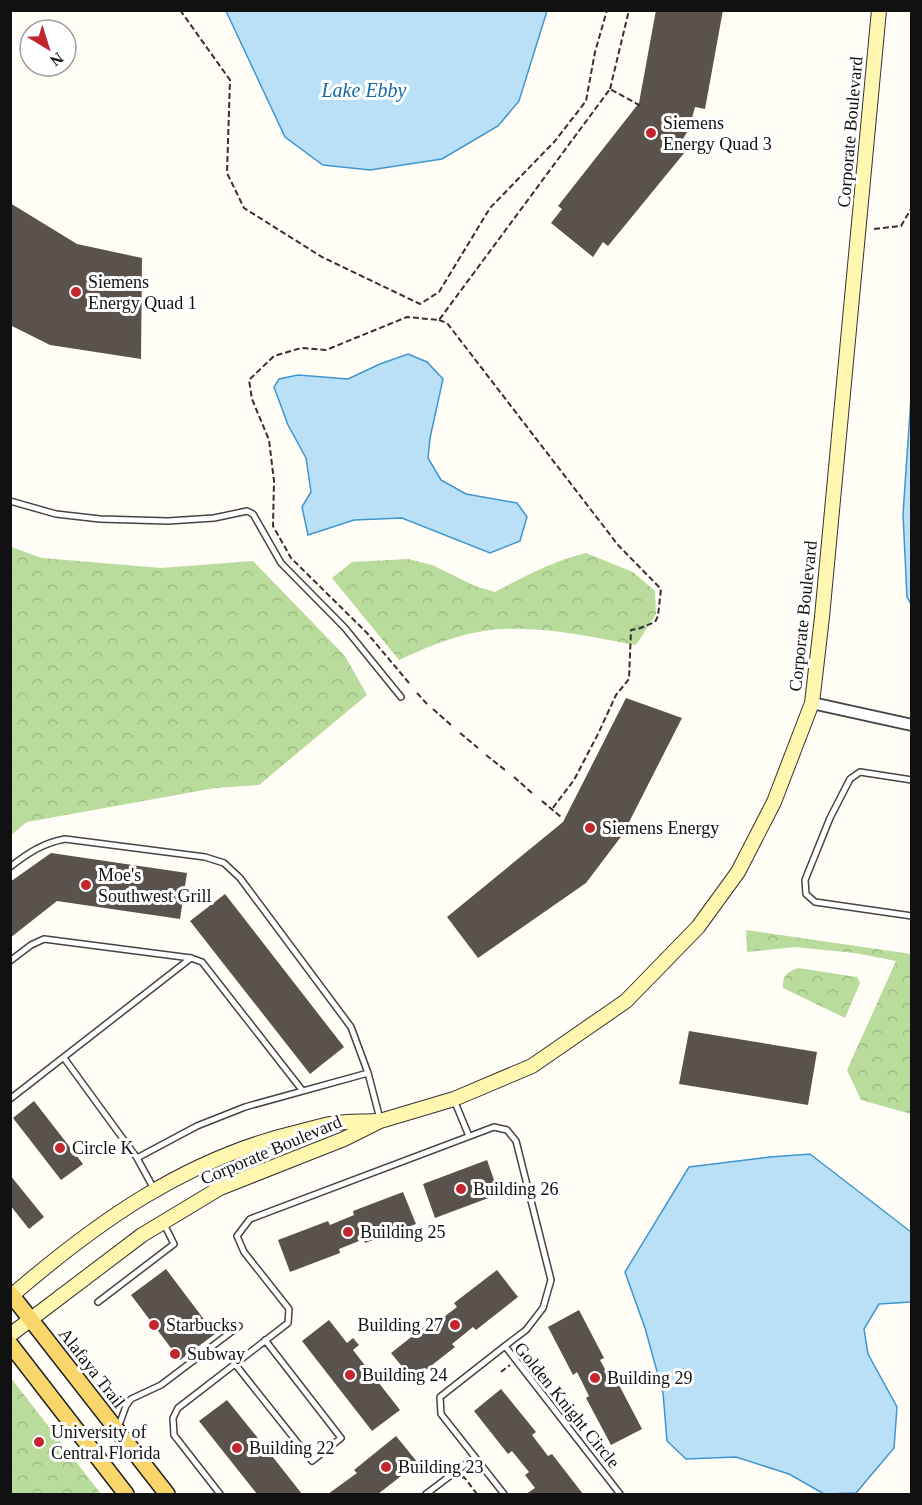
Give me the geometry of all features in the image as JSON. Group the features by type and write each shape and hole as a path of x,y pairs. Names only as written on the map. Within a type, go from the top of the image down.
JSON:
{"main road":[{"name":"Alafaya Trail","path":"11,1295 166,1494"},
{"path":"10,1344 126,1494"}],"street":[{"name":"Corporate Boulevard","path":"10,1335 163,1221 220,1188 344,1139 380,1121 454,1099 532,1066 558,1050 626,1001 698,927 738,872 774,802 812,703 879,10"},
{"path":"812,703 912,725"},
{"name":"Corporate Boulevard","path":"11,1295 112,1217 154,1189 205,1164 265,1140 337,1123 380,1121"}],"lane":[{"path":"10,501 56,514 100,519 168,521 214,518 247,511 253,514 281,563 345,628 401,697"},
{"path":"912,780 860,772 850,779 830,818 805,880 806,894 815,902 912,916"},
{"path":"10,867 47,842 65,839 205,857 224,862 240,878 351,1027 368,1073 380,1121"},
{"path":"10,961 44,939 191,958 202,962 302,1090"},
{"path":"10,1099 191,958"},
{"path":"64,1058 137,1158 154,1189"},
{"path":"137,1158 197,1126 245,1107 368,1073"},
{"path":"454,1099 469,1136"},
{"path":"220,1494 174,1435 173,1418 178,1408 288,1323 289,1309 244,1252 237,1236 250,1219 494,1127 507,1130 516,1141 550,1280 543,1308 526,1330 505,1346"},
{"path":"98,1302 174,1244 163,1221"},
{"path":"117,1432 120,1417 131,1399 161,1385 238,1326"},
{"path":"235,1364 312,1461 341,1438 265,1340"},
{"name":"Golden Knight Circle","path":"504,1494 441,1413 440,1397 505,1346 621,1494"},
{"path":"426,1494 475,1457"}],"path":[{"path":"180,10 230,80 227,173 244,208 322,257 420,304 440,292 490,208 555,141 586,101 595,51 607,10"},
{"path":"439,320 610,89 629,10"},
{"path":"610,89 641,106"},
{"path":"874,229 901,226 912,207"},
{"path":"409,683 367,633 291,558 273,526 274,480 269,440 252,399 249,380 274,356 300,348 326,350 407,317 447,323 618,545 661,589 658,616 655,622 638,630 631,630 629,679 616,695 574,780 552,809"},
{"path":"417,693 427,704"},
{"path":"433,709 450,725"},
{"path":"460,733 478,748"},
{"path":"486,755 505,770"},
{"path":"514,777 532,793"},
{"path":"542,801 561,817"},
{"path":"456,1483 464,1477 477,1494"}],"green space":[{"path":"11,547 42,558 161,568 253,561 345,656 367,695 259,785 215,788 27,822 11,835"},
{"path":"586,553 633,572 655,591 656,614 636,645 554,631 504,629 463,635 399,660 332,578 352,562 408,559 432,565 475,586 495,592 551,565"},
{"path":"746,930 911,954 911,1114 861,1100 847,1070 896,961 855,953 795,947 747,952"},
{"path":"798,968 857,977 860,983 845,1018 783,988 786,975"},
{"name":"University of Central Florida","path":"11,1378 101,1494 11,1494"}],"water":[{"name":"Lake Ebby","path":"547,10 519,101 498,126 442,159 370,170 323,165 285,137 226,11"},
{"path":"408,354 427,362 443,379 428,458 441,480 466,494 517,503 527,517 520,541 490,553 402,518 354,520 308,535 302,507 311,492 306,458 288,425 274,387 279,379 298,375 348,379"},
{"path":"911,398 911,604 907,597 903,514"},
{"path":"810,1154 911,1232 911,1302 879,1304 864,1329 868,1354 897,1407 894,1448 856,1493 824,1494 789,1474 736,1457 686,1459 667,1441 663,1393 645,1328 625,1272 689,1167"}],"building":[{"name":"Siemens Energy Quad 3","path":"656,10 723,10 705,109 695,107 689,129 678,147 685,152 608,246 603,242 593,257 551,223 562,209 558,206 639,103"},
{"name":"Siemens Energy Quad 1","path":"10,203 77,244 142,258 141,359 50,345 10,325"},
{"name":"Siemens Energy","path":"626,698 682,718 623,834 586,883 478,958 447,917 563,822"},
{"path":"51,853 187,873 180,919 57,901 10,938 10,882"},
{"path":"225,894 344,1047 310,1074 190,921"},
{"path":"689,1031 817,1052 808,1105 679,1084"},
{"path":"34,1101 83,1164 61,1180 13,1118"},
{"name":"Building 26","path":"487,1160 499,1194 435,1218 423,1184"},
{"path":"10,1175 44,1217 29,1229 10,1205"},
{"name":"Building 25","path":"403,1192 416,1224 365,1243 364,1239 339,1249 340,1253 290,1272 278,1240 328,1221 330,1225 354,1215 353,1211"},
{"path":"166,1269 215,1334 180,1360 131,1295"},
{"name":"Building 27","path":"497,1270 518,1297 476,1330 473,1327 452,1344 455,1347 413,1380 391,1353 433,1320 436,1323 457,1307 454,1303"},
{"name":"Building 29","path":"579,1310 604,1358 600,1360 613,1384 617,1381 642,1429 611,1445 586,1398 589,1396 577,1372 573,1375 548,1327"},
{"name":"Building 24","path":"329,1320 347,1343 353,1338 359,1345 353,1350 400,1410 372,1431 302,1341"},
{"path":"501,1389 536,1432 532,1435 548,1456 552,1454 583,1494 526,1494 535,1488 525,1475 529,1472 512,1451 508,1454 474,1411"},
{"name":"Building 22","path":"227,1400 302,1494 257,1494 199,1421"},
{"name":"Building 23","path":"396,1436 418,1463 378,1494 328,1494 357,1473 354,1470"}],"place":[{"name":"Siemens Energy Quad 3","path":"651,133"},
{"name":"Siemens Energy Quad 1","path":"76,292"},
{"name":"Siemens Energy","path":"590,828"},
{"name":"Moe's Southwest Grill","path":"86,885"},
{"name":"Circle K","path":"60,1148"},
{"name":"Building 26","path":"461,1189"},
{"name":"Building 25","path":"348,1232"},
{"name":"Starbucks","path":"154,1325"},
{"name":"Building 27","path":"455,1325"},
{"name":"Subway","path":"175,1354"},
{"name":"Building 24","path":"350,1375"},
{"name":"Building 29","path":"595,1378"},
{"name":"University of Central Florida","path":"39,1442"},
{"name":"Building 22","path":"237,1448"},
{"name":"Building 23","path":"386,1467"}]}
